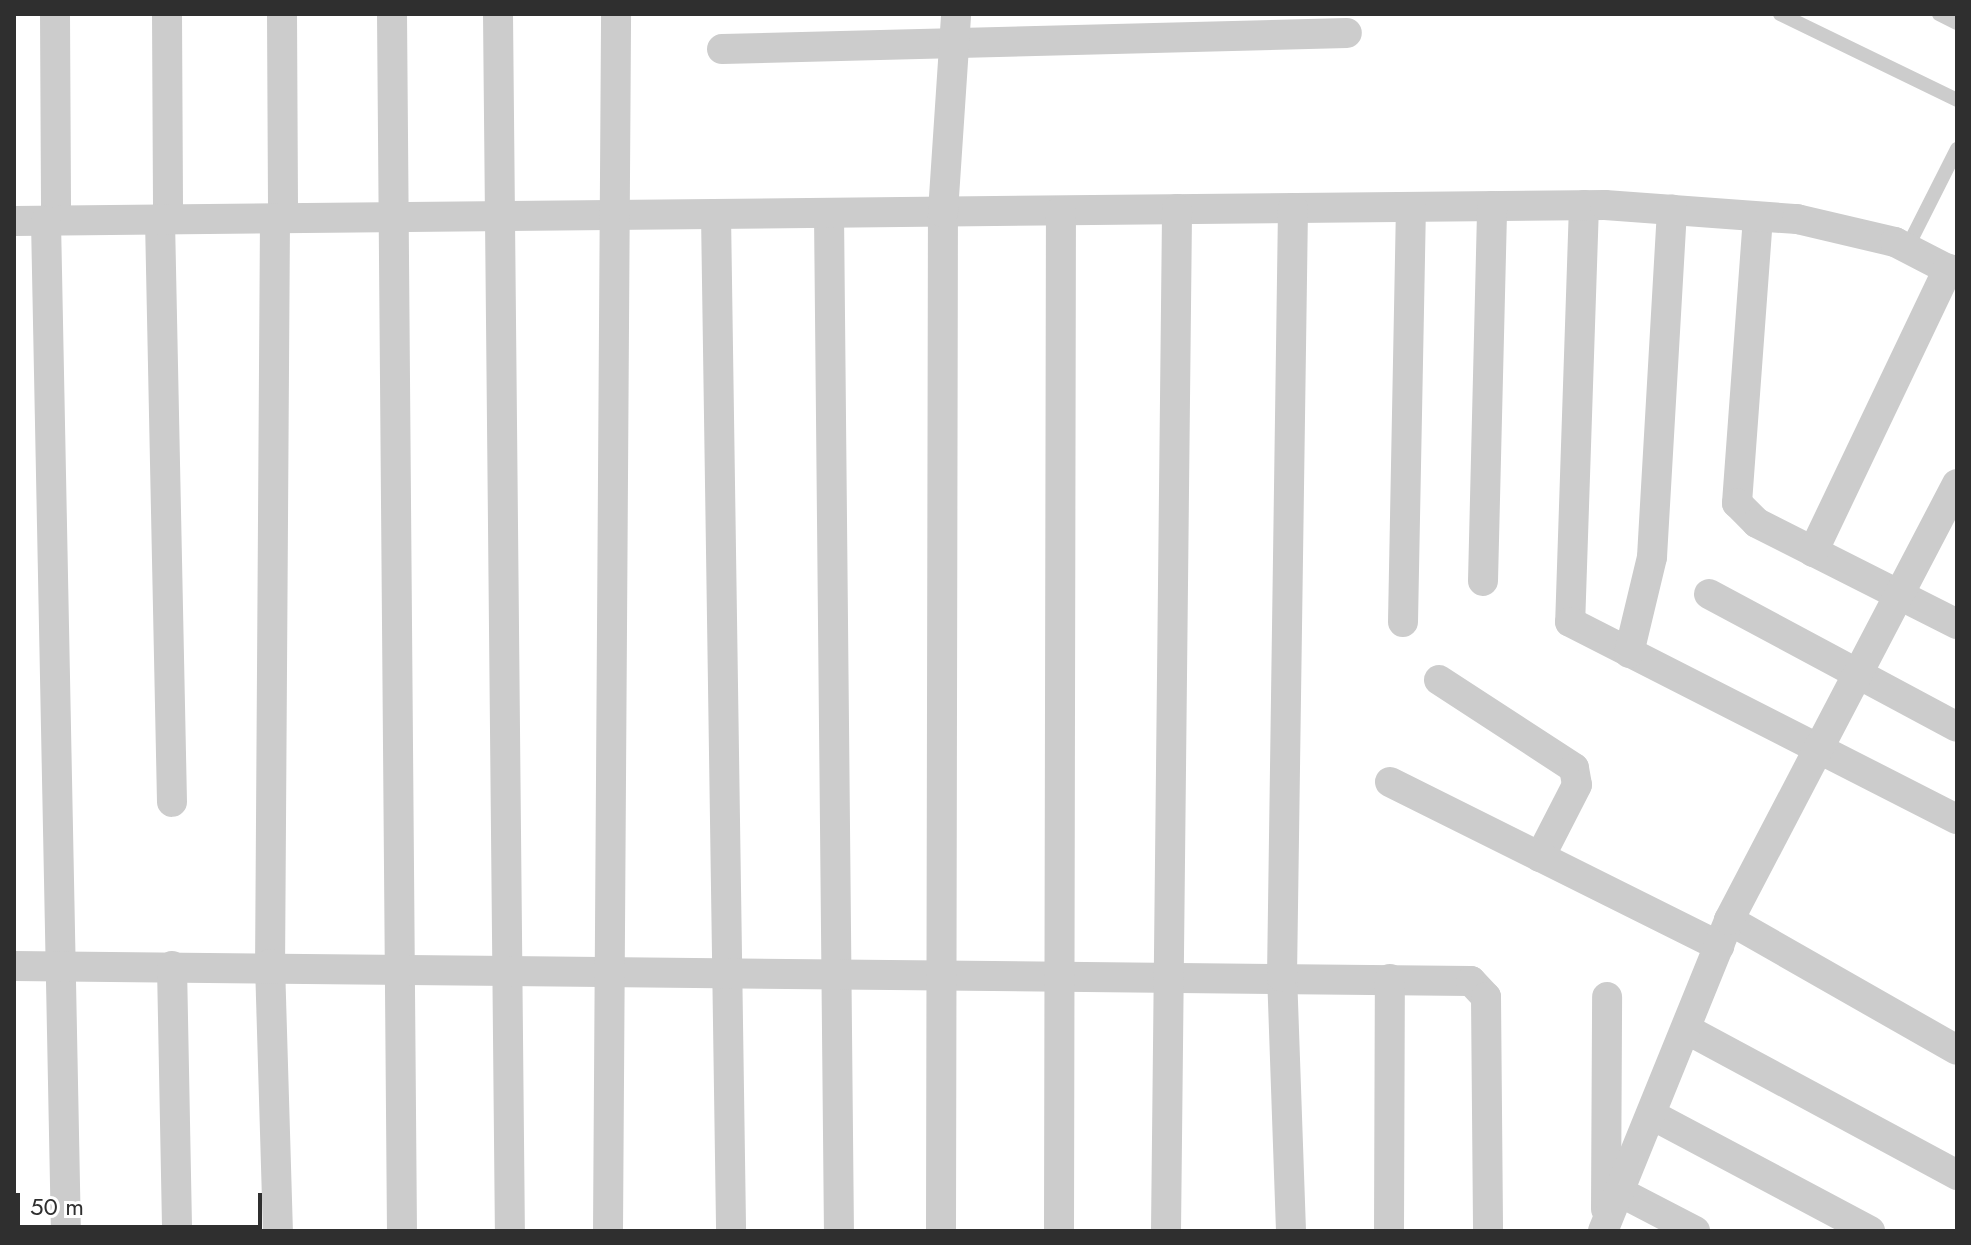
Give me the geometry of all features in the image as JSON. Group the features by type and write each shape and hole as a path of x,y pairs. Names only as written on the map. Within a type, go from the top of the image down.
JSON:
{"street":[{"path":"55,14 51,221 66,1231"},
{"path":"167,14 164,220 172,802"},
{"path":"278,1231 270,964 282,14"},
{"path":"392,14 402,1231"},
{"path":"498,14 504,969 510,1231"},
{"path":"608,1231 606,970 616,14"},
{"path":"941,1231 939,972 943,212 956,26"},
{"path":"722,49 956,26 1347,33"},
{"path":"14,221 1584,205 1758,217 1907,248 1953,272 1813,552"},
{"path":"1584,205 1566,611 1574,626 1957,819"},
{"path":"1483,581 1492,206"},
{"path":"1403,622 1411,207"},
{"path":"1291,1231 1282,977 1293,208"},
{"path":"1166,1231 1174,976 1177,209"},
{"path":"1629,653 1652,557 1672,210"},
{"path":"1059,1231 1062,975 1061,211"},
{"path":"829,213 839,973 839,1231"},
{"path":"716,214 732,971 731,1231"},
{"path":"1758,217 1737,503 1757,523 1957,624"},
{"path":"1609,1211 1652,1115 1724,933 1902,596 1957,484"},
{"path":"1709,594 1957,727"},
{"path":"1439,680 1574,768 1577,785 1540,857"},
{"path":"1390,782 1540,857 1724,933 1957,1050"},
{"path":"14,966 270,964 1471,981 1486,997 1488,1231"},
{"path":"172,966 177,1231"},
{"path":"1389,1231 1390,979"},
{"path":"1607,997 1609,1211"},
{"path":"1686,1029 1957,1175"},
{"path":"1652,1115 1870,1231"},
{"path":"1609,1211 1695,1231"}],"lane":[{"path":"1780,14 1957,100"},
{"path":"1939,14 1957,23"},
{"path":"1907,248 1957,149"}]}
